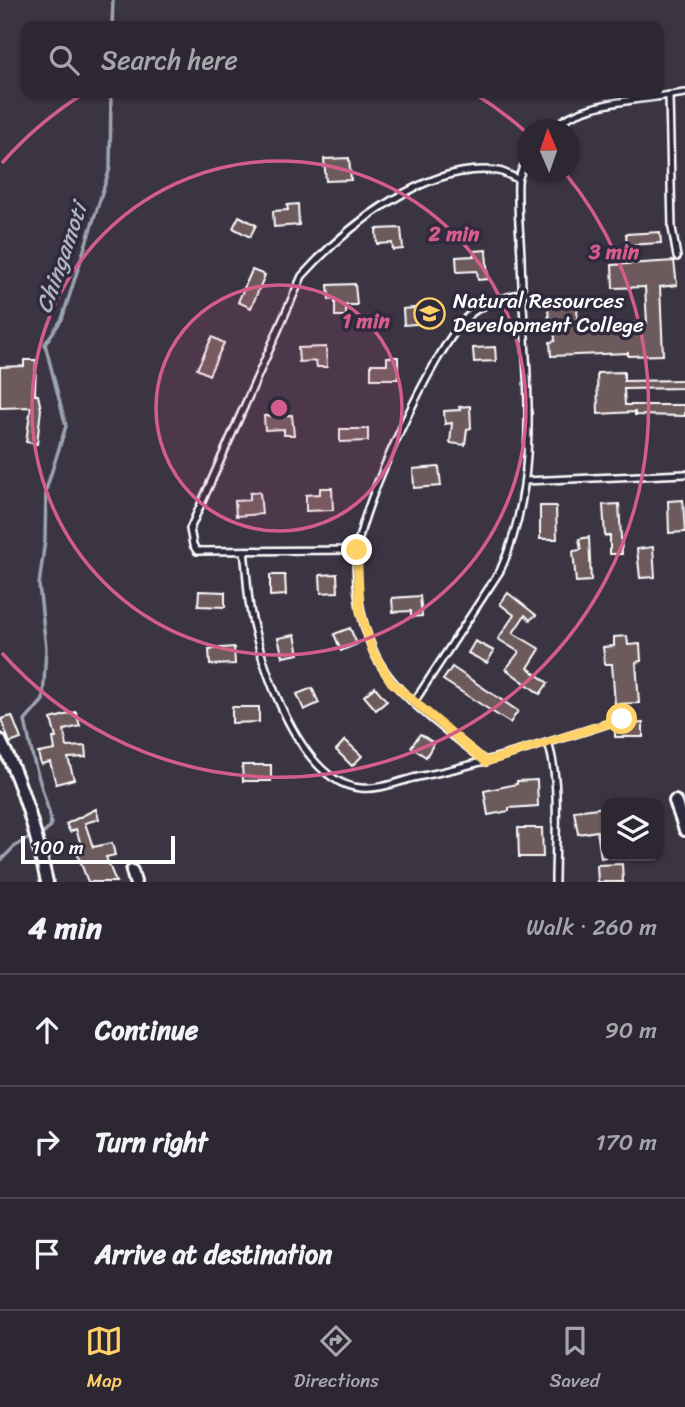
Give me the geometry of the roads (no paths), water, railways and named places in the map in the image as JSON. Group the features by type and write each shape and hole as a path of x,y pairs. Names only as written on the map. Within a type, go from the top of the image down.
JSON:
{"street":[{"path":"0,740 9,756 37,835 47,882"},
{"path":"675,801 685,830"}],"lane":[{"path":"664,97 685,93"},
{"path":"669,96 672,228 677,257"},
{"path":"566,119 623,101 651,98"},
{"path":"357,550 197,551 190,529 302,276 327,248 384,204 424,185 473,171 500,171 517,179"},
{"path":"414,702 500,571 510,551 525,481 528,398 518,182"},
{"path":"486,762 391,682 373,652 360,611 357,550 374,493 446,344 469,316 491,302 522,293"},
{"path":"525,481 685,474"},
{"path":"244,551 251,613 270,684 305,751 337,782 362,789 486,762 622,719"},
{"path":"548,743 552,753 555,805 555,882"}],"waterway":[{"name":"Chingamoti","path":"112,21 113,0"},
{"name":"Chingamoti","path":"44,833 51,826 50,816 25,721 43,700 46,648 39,585 45,540 46,490 66,426 45,344 62,319 110,168 111,98"},
{"name":"Chingamoti","path":"0,861 28,838"}],"place":[{"name":"Natural Resources Development College","path":"430,313"}]}
